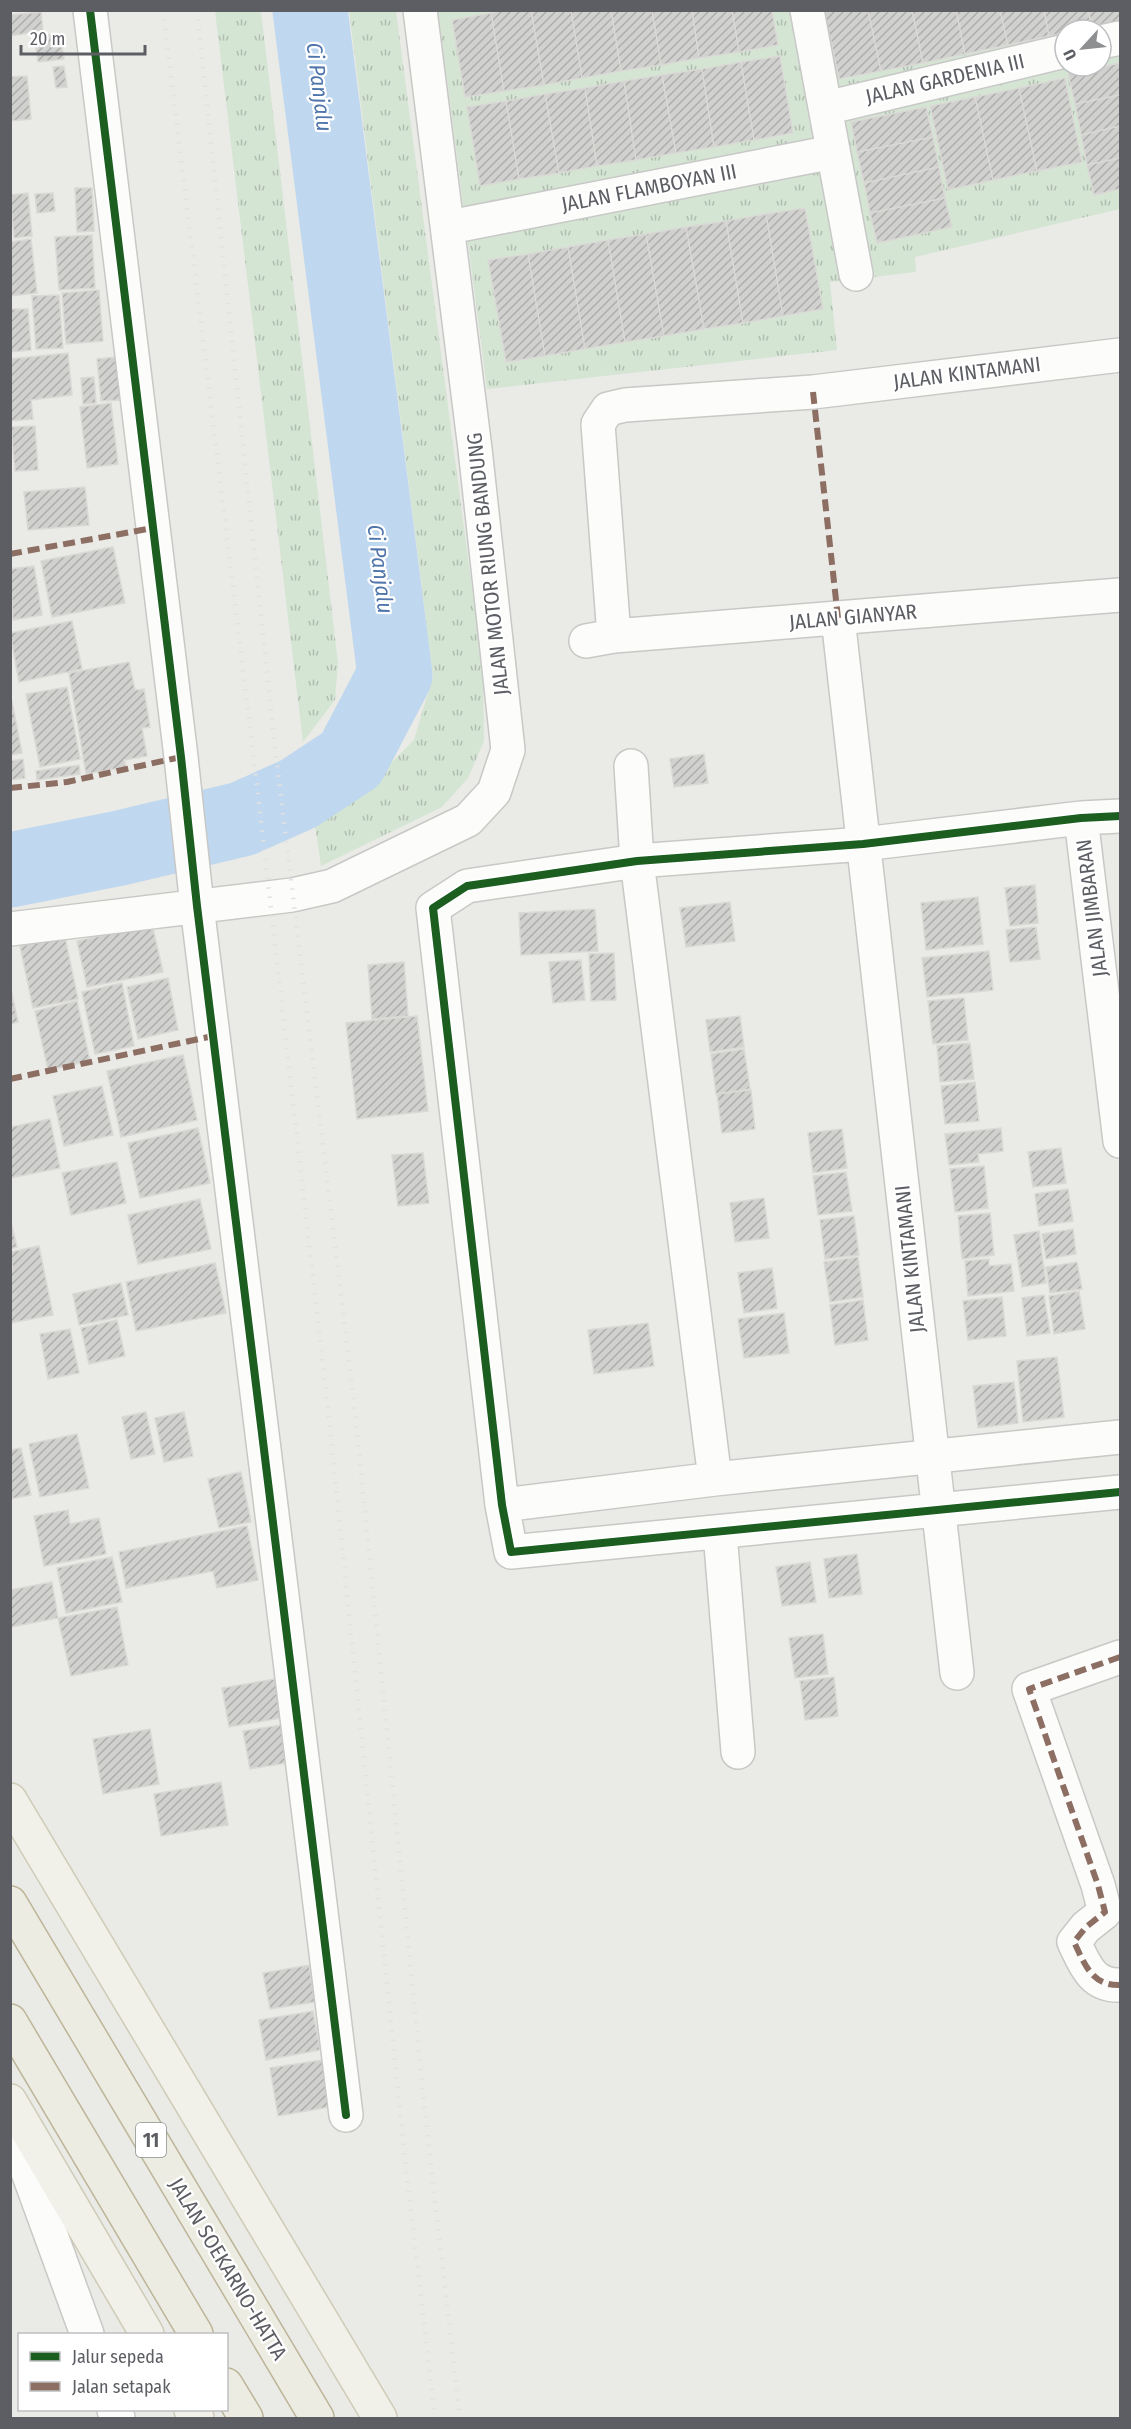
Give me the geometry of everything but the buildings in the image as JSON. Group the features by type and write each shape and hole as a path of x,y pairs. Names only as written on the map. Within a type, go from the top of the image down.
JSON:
{"highway":[{"name":"JALAN SOEKARNO-HATTA","path":"10,1903 317,2418"},
{"path":"10,2021 195,2333"},
{"path":"228,2388 246,2418"}],"main road":[{"path":"10,1800 380,2418"},
{"path":"10,2102 146,2333"}],"street":[{"path":"90,10 197,906 346,2115"},
{"name":"JALAN MOTOR RIUNG BANDUNG","path":"10,929 292,895 332,886 365,872 468,820 494,792 508,750 475,449 420,10"},
{"path":"807,10 856,274"},
{"name":"JALAN GARDENIA III","path":"825,108 1053,54"},
{"name":"JALAN FLAMBOYAN III","path":"465,224 834,152"},
{"name":"JALAN KINTAMANI","path":"600,639 598,424 608,409 625,405 813,392 1120,355"},
{"name":"JALAN GIANYAR","path":"600,639 1120,595"},
{"name":"JALAN KINTAMANI","path":"837,618 957,1673"},
{"path":"631,766 637,861 715,1479"},
{"path":"1120,816 1081,818 863,844 637,861 467,886 433,908 502,1505 511,1552 1120,1492"},
{"name":"JALAN JIMBARAN","path":"1081,818 1120,1141"},
{"path":"502,1505 715,1479 1120,1437"},
{"path":"720,1533 738,1752"},
{"path":"1120,1657 1029,1689 1098,1885 1105,1912 1086,1927 1074,1942 1084,1964 1095,1978 1107,1986 1120,1985"},
{"path":"10,2123 87,2333"}],"green space":[{"path":"215,11 261,11 338,663 335,700 303,742"},
{"path":"349,11 396,11 483,672 484,741 468,778 442,807 321,866 312,805 365,782 391,763 414,740 433,676"},
{"path":"438,11 1120,11 1120,209 915,257 916,272 830,282 837,350 487,389"}],"waterway":[{"name":"Ci Panjalu","path":"10,870 120,848 242,819 298,794 351,759 395,675 310,10"}],"railway":[{"path":"163,10 252,743 328,1409 405,2160 435,2418"},
{"path":"197,10 274,738 355,1412 427,2131 460,2418"}],"marked path":[{"path":"813,392 838,618"},
{"path":"10,554 153,528"},
{"path":"10,788 67,782 181,757"},
{"path":"10,1079 213,1036"},
{"path":"1120,1657 1029,1689 1098,1885 1105,1912 1086,1927 1074,1942 1086,1966 1096,1978 1103,1982 1120,1985"}],"cycle path":[{"path":"90,10 197,906 346,2115"},
{"path":"1120,816 1081,818 863,844 637,861 467,886 433,908 502,1505 511,1552 1120,1492"}]}
